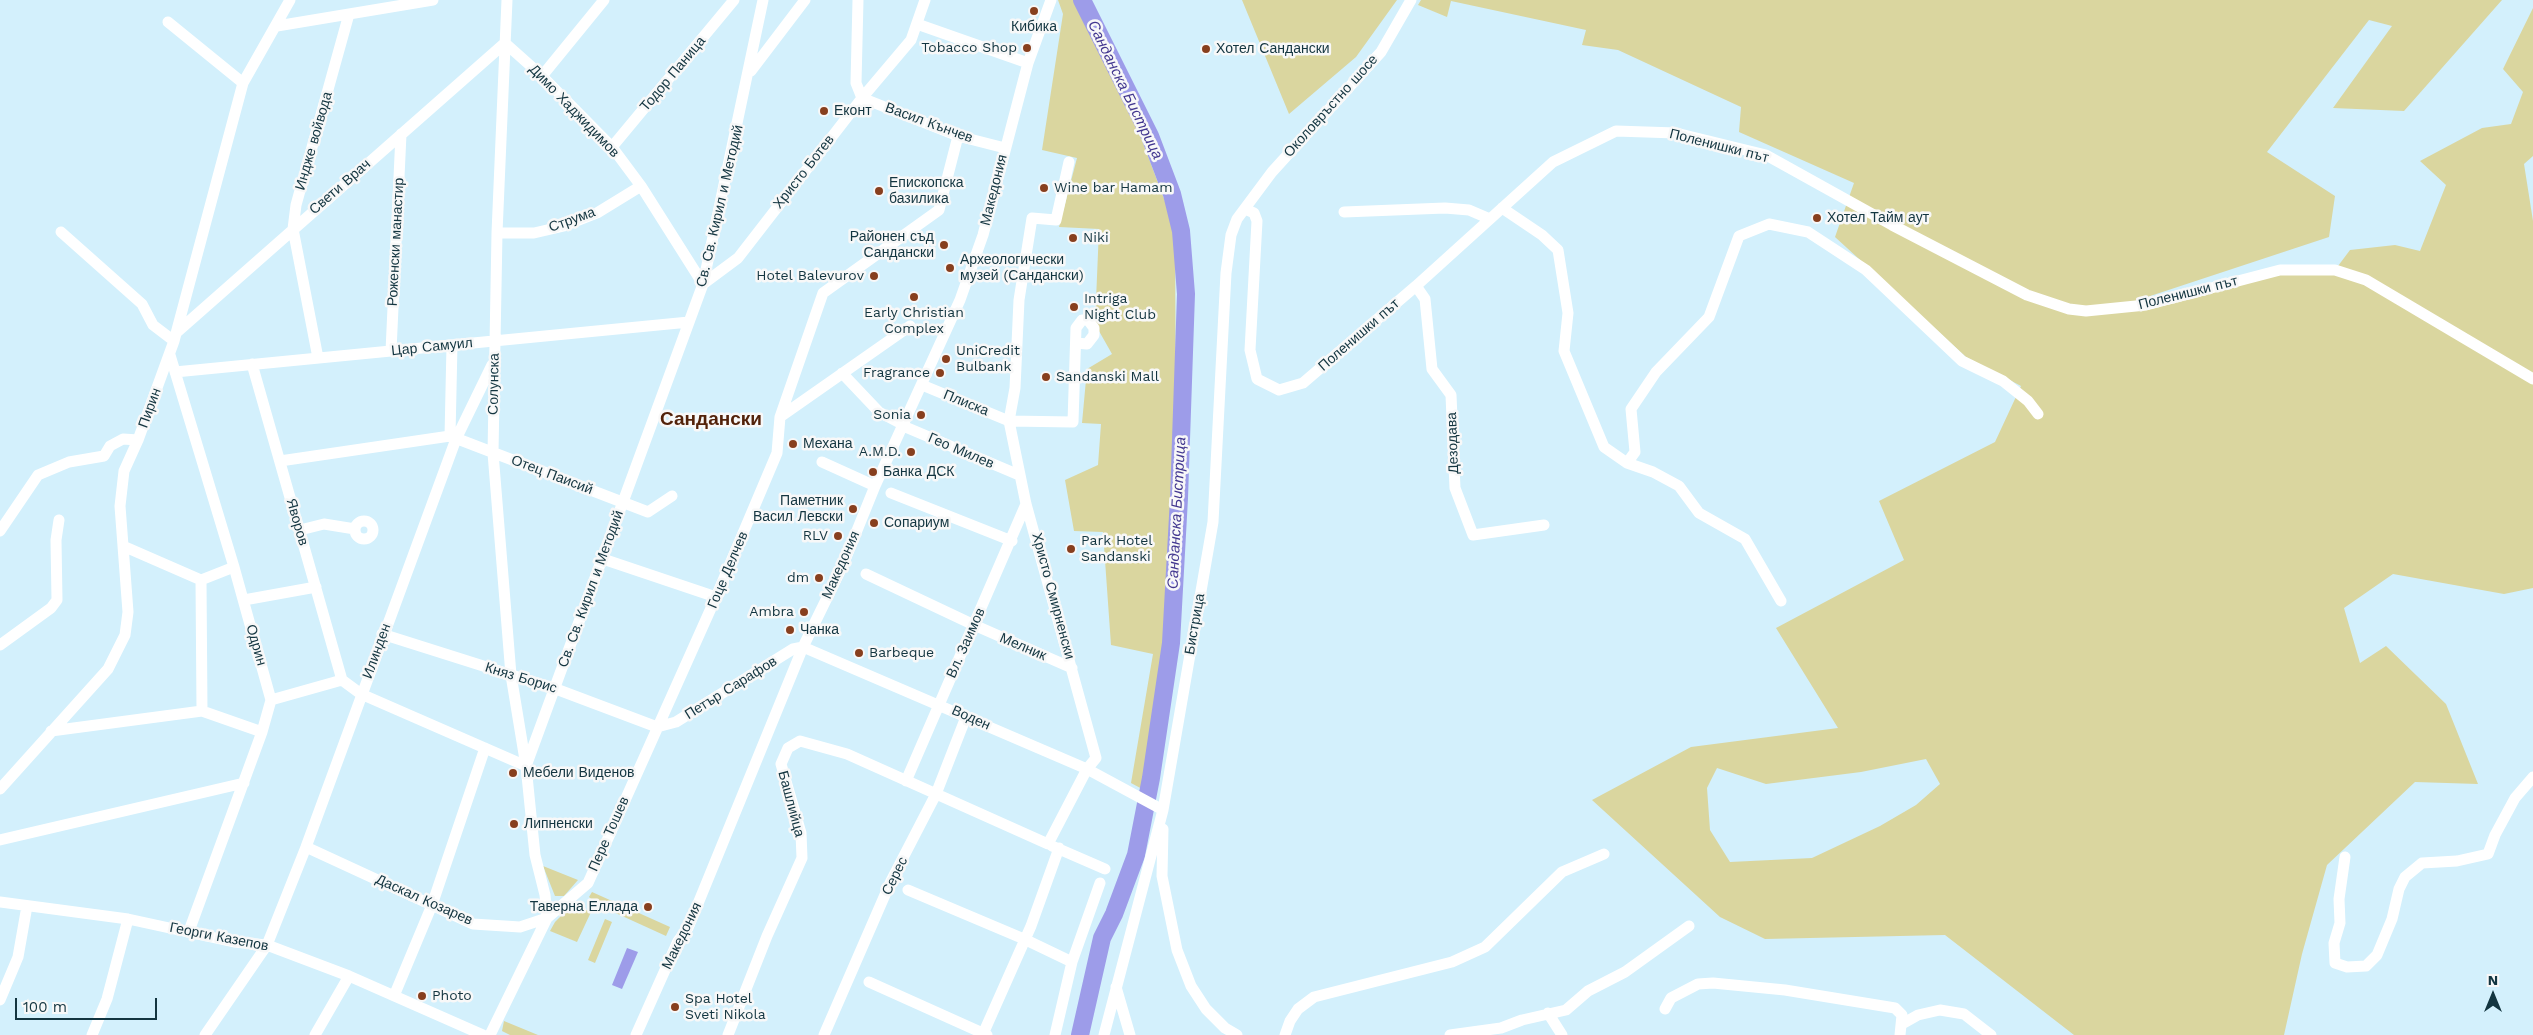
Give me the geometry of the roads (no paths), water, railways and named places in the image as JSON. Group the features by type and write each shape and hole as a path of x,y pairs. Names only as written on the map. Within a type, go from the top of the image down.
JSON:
{"street":[{"name":"Пирин","path":"0,790 108,669 125,635 128,612 120,506 124,471 138,440 176,337 243,82 277,26 290,0"},
{"path":"277,26 433,0"},
{"name":"Солунска","path":"507,0 497,233 493,453 511,675 526,766 535,855 545,895 547,918"},
{"path":"542,76 604,0"},
{"name":"Тодор Паница","path":"612,147 734,0"},
{"name":"Св. Св. Кирил и Методий","path":"526,766 556,689 622,502 703,284 749,74 763,0"},
{"path":"749,74 805,0"},
{"path":"858,0 856,83 862,98"},
{"name":"Христо Ботев","path":"703,284 738,258 862,98 911,40 925,0"},
{"name":"Македония","path":"636,1035 678,941 688,928 804,647 843,565 901,424 922,385 960,300 976,254 1028,63 1051,0"},
{"name":"Околовръстно шосе","path":"1245,208 1272,172 1381,52 1411,0"},
{"name":"Индже войвода","path":"318,358 294,229 296,205 349,14"},
{"path":"168,22 243,82"},
{"path":"917,24 1028,63"},
{"name":"Димо Хаджидимов","path":"505,43 542,76 612,147 641,186 703,284"},
{"name":"Свети Врач","path":"176,337 294,229 505,43"},
{"name":"Васил Кънчев","path":"862,98 958,136 1005,148"},
{"name":"Поленишки път","path":"1245,208 1254,213 1257,221 1250,350 1257,379 1279,390 1303,383 1416,286 1553,162 1616,131 1676,133 1766,155 1892,225 2027,295 2069,310 2086,311 2146,305 2280,270 2336,270 2366,280 2533,380"},
{"name":"Роженски манастир","path":"391,351 401,134"},
{"name":"Гоце Делчев","path":"657,727 716,597 777,453 780,417 823,293 939,210 958,136"},
{"path":"1069,162 1056,220 1032,218 1019,300 1015,388 1009,421 1073,422 1076,343"},
{"name":"Струма","path":"497,233 534,233 564,226 596,213 641,186"},
{"name":"Бистрица","path":"1104,1035 1159,808 1213,522 1226,273 1231,235 1237,219 1245,208"},
{"path":"1344,212 1445,208 1469,210 1490,219"},
{"path":"1502,208 1542,235 1558,250 1568,313 1564,351 1604,447 1627,463 1652,472 1679,486 1699,513 1745,539 1781,601"},
{"path":"1627,463 1635,452 1630,409 1656,372 1709,317 1739,236 1769,224 1808,232 1866,270 1962,362 2003,381 2028,401 2038,414"},
{"path":"61,232 142,304 153,325 176,337"},
{"name":"Дезодава","path":"1416,286 1425,299 1432,369 1451,395 1455,488 1473,535 1544,525"},
{"name":"Цар Самуил","path":"175,372 689,322"},
{"path":"780,417 910,326"},
{"path":"280,461 453,438 452,345"},
{"name":"Одрин","path":"170,355 244,600 271,700"},
{"name":"Илинден","path":"205,1035 267,946 306,847 453,438 495,359"},
{"name":"Яворов","path":"252,364 342,680"},
{"name":"Гео Милев","path":"842,373 879,412 901,424 1019,475"},
{"name":"Плиска","path":"922,385 1009,421"},
{"name":"Христо Смирненски","path":"1009,421 1026,504 1096,758 1087,769"},
{"name":"Отец Паисий","path":"453,438 648,512 672,496"},
{"path":"0,531 38,475 69,462 104,456 110,446 123,439 138,440"},
{"path":"822,462 875,486"},
{"path":"890,493 1012,541"},
{"name":"Вл. Заимов","path":"906,781 1012,541 1026,504"},
{"path":"0,646 51,608 57,600 56,540 59,520"},
{"path":"300,530 324,524 355,529"},
{"path":"123,546 201,580 234,567"},
{"path":"603,559 716,597"},
{"name":"Мелник","path":"866,574 974,626 1072,668"},
{"path":"201,580 202,711"},
{"path":"244,600 316,587"},
{"name":"Княз Борис","path":"382,634 556,689 657,727"},
{"name":"Воден","path":"804,647 1087,769 1159,808"},
{"name":"Петър Сарафов","path":"657,727 676,722 793,648 804,647"},
{"path":"189,931 262,732 271,700 342,680 361,694 526,766"},
{"path":"51,731 202,711 262,732"},
{"name":"Серес","path":"824,1035 888,890 936,794 966,717"},
{"name":"Пере Тошев","path":"490,1035 547,918 588,883 657,727"},
{"name":"Башлийца","path":"728,1035 767,936 802,858 801,833 781,764 788,748 800,741 847,754 1105,869"},
{"path":"394,996 432,905 485,748"},
{"path":"869,982 985,1034 1024,939 1053,846 1087,769"},
{"path":"2345,856 2339,899 2340,923 2334,943 2335,963 2347,967 2366,966 2376,955 2392,919 2399,889 2405,877 2422,863 2458,861 2488,854 2495,835 2515,798 2533,777"},
{"path":"0,840 244,782"},
{"path":"1159,808 1162,876 1177,950 1191,986 1206,1008 1225,1028 1237,1035"},
{"name":"Даскал Козарев","path":"306,847 473,924 520,927 547,918"},
{"path":"1285,1035 1290,1020 1298,1009 1314,996 1452,962 1485,947 1562,872 1604,854"},
{"path":"1055,1035 1072,962 1100,883"},
{"path":"908,890 1024,939 1072,962"},
{"name":"Георги Казепов","path":"0,902 128,919 234,942 267,946 348,976 483,1035"},
{"path":"0,1000 18,957 27,906"},
{"path":"92,1035 107,999 128,919"},
{"path":"1450,1035 1501,1028 1548,1013 1566,1010 1588,991 1625,972 1689,926"},
{"path":"315,1035 348,976"},
{"path":"1665,1008 1671,998 1698,984 1713,983 1785,990 1895,1008 1902,1016 1901,1030"},
{"path":"1116,985 1130,1035"},
{"path":"1901,1030 1918,1015 1940,1010 1964,1014 1991,1035"},
{"path":"1548,1013 1562,1035"}],"water":[{"path":"627,948 638,952 622,989 612,985"}],"waterway":[{"name":"Санданска Бистрица","path":"1080,1035 1102,938 1114,914 1136,855 1151,778 1171,643 1179,498 1186,294 1181,231 1172,194 1150,136 1082,0"}],"place":[{"name":"Кибика","path":"1034,11"},
{"name":"Tobacco Shop","path":"1027,48"},
{"name":"Хотел Сандански","path":"1206,49"},
{"name":"Еконт","path":"824,111"},
{"name":"Wine bar Hamam","path":"1044,188"},
{"name":"Епископска базилика","path":"879,191"},
{"name":"Хотел Тайм аут","path":"1817,218"},
{"name":"Niki","path":"1073,238"},
{"name":"Районен съд Сандански","path":"944,245"},
{"name":"Археологически музей (Сандански)","path":"950,268"},
{"name":"Hotel Balevurov","path":"874,276"},
{"name":"Early Christian Complex","path":"914,297"},
{"name":"Intriga Night Club","path":"1074,307"},
{"name":"UniCredit Bulbank","path":"946,359"},
{"name":"Fragrance","path":"940,373"},
{"name":"Sandanski Mall","path":"1046,377"},
{"name":"Sonia","path":"921,415"},
{"name":"Механа","path":"793,444"},
{"name":"A.M.D.","path":"911,452"},
{"name":"Банка ДСК","path":"873,472"},
{"name":"Паметник Васил Левски","path":"853,509"},
{"name":"Сопариум","path":"874,523"},
{"name":"RLV","path":"838,536"},
{"name":"Park Hotel Sandanski","path":"1071,549"},
{"name":"dm","path":"819,578"},
{"name":"Ambra","path":"804,612"},
{"name":"Чанка","path":"790,630"},
{"name":"Barbeque","path":"859,653"},
{"name":"Мебели Виденов","path":"513,773"},
{"name":"Липненски","path":"514,824"},
{"name":"Таверна Еллада","path":"648,907"},
{"name":"Photo","path":"422,996"},
{"name":"Spa Hotel Sveti Nikola","path":"675,1007"}],"district":[{"name":"Сандански","path":"711,419"}]}
